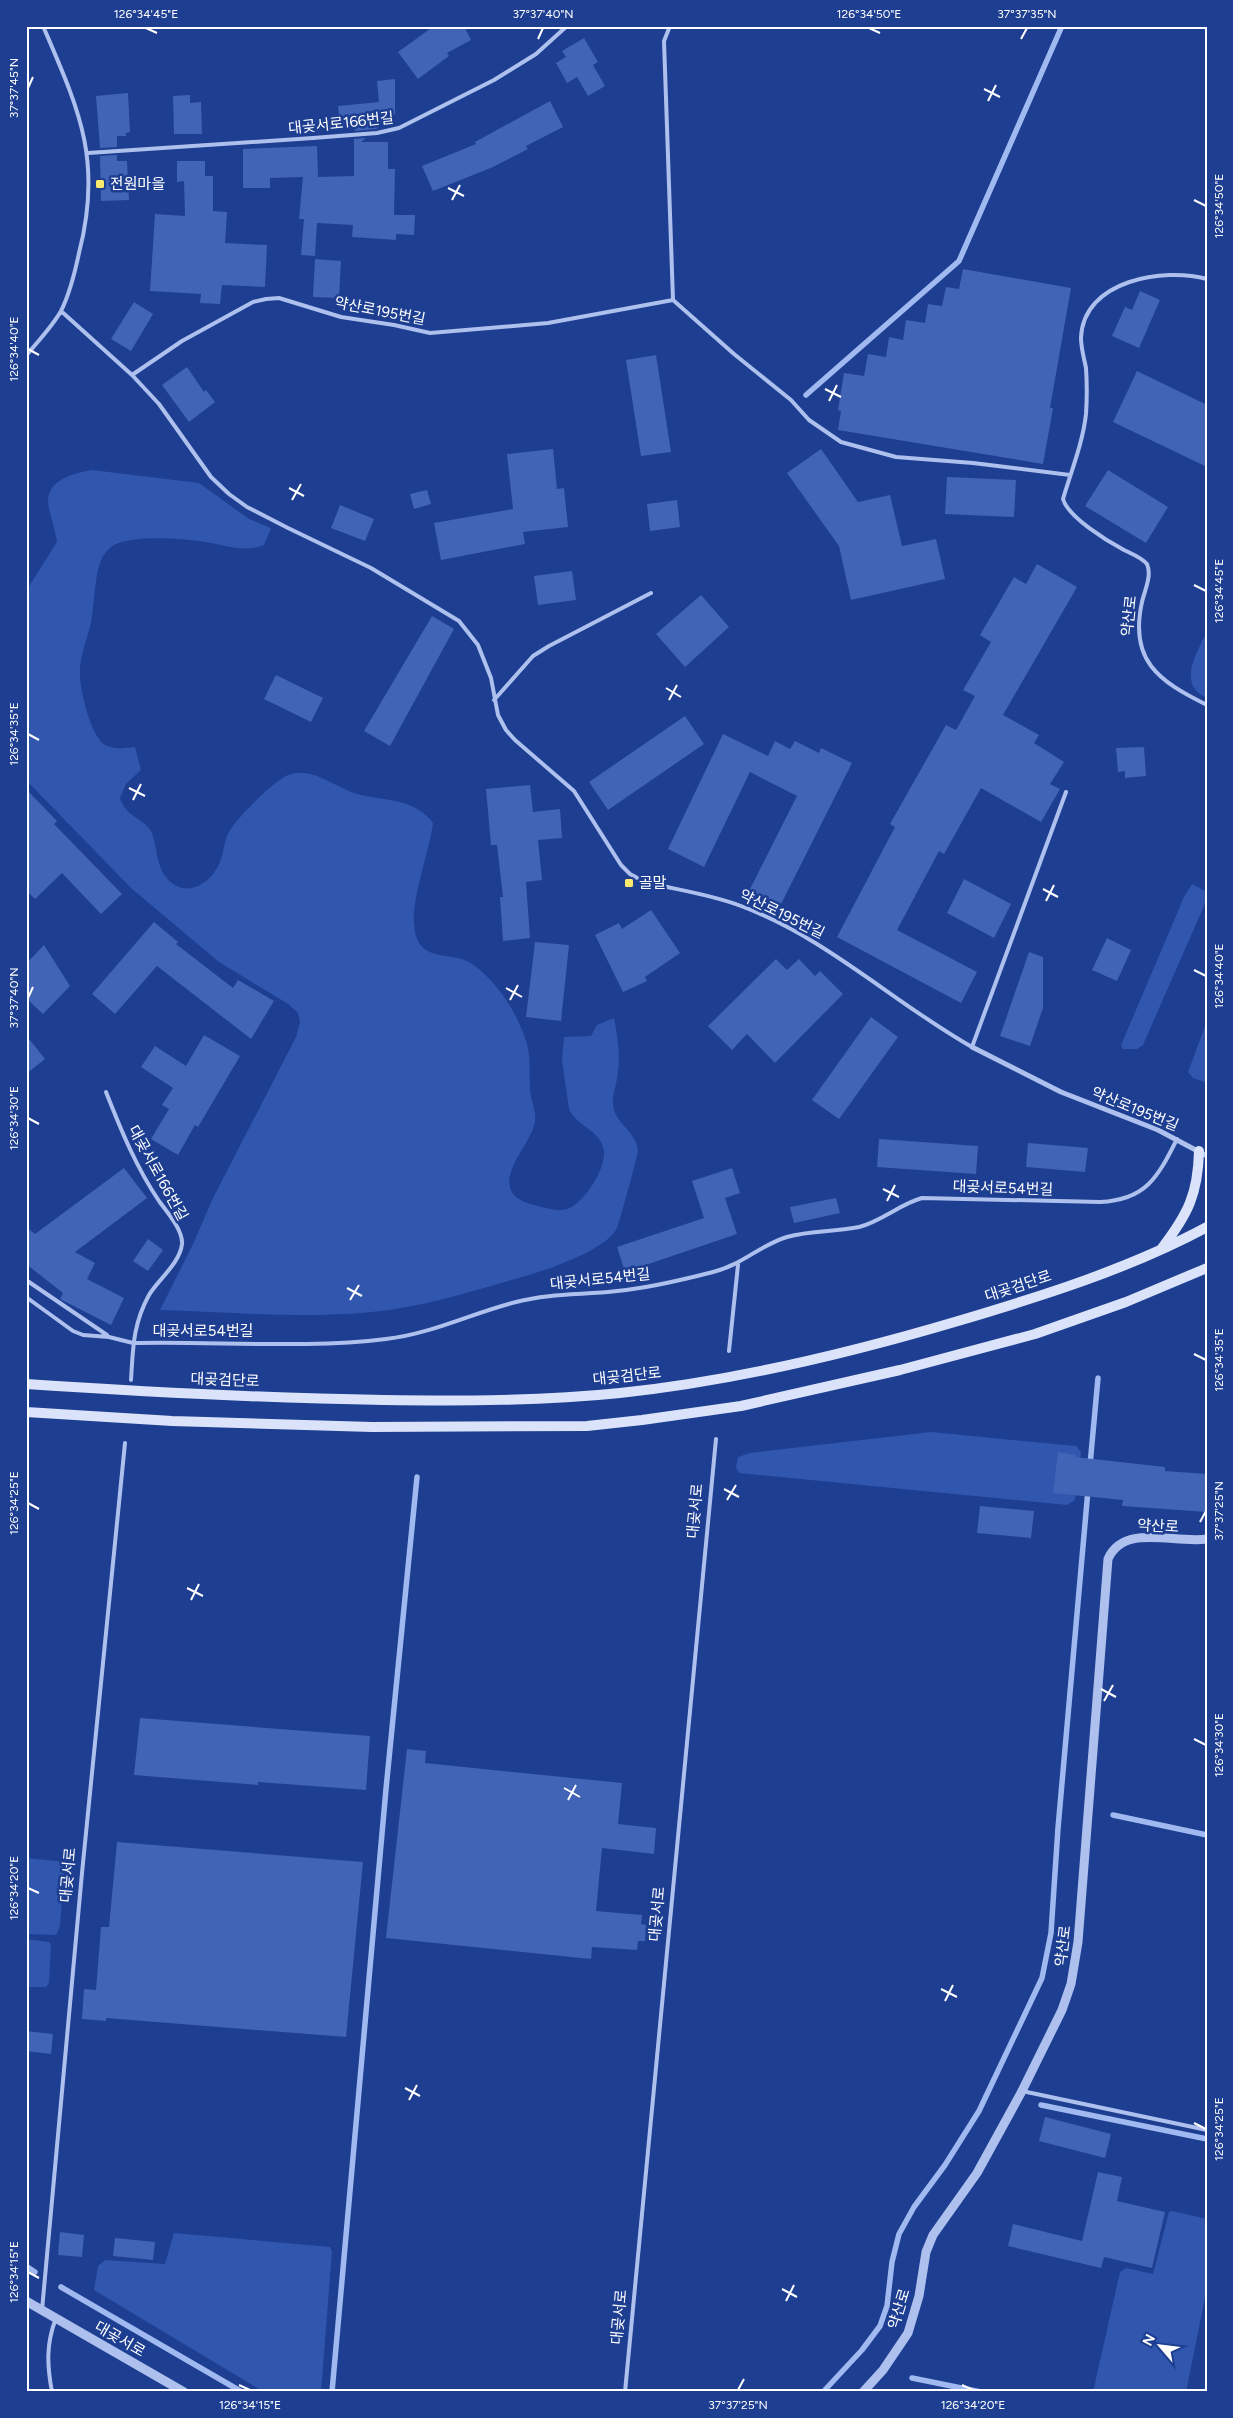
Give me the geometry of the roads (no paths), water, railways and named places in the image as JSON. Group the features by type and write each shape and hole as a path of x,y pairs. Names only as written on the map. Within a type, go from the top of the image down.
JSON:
{"main road":[{"path":"1160,1250 1182,1221 1193,1200 1204,1153"},
{"name":"대곶검단로","path":"26,1384 167,1393 366,1400 522,1400 619,1393 723,1379 863,1348 1029,1300 1160,1250 1207,1227"},
{"path":"26,1412 172,1421 372,1427 577,1426 633,1421 741,1406 900,1370 1035,1334 1126,1302 1207,1268"}],"street":[{"name":"약산로195번길","path":"972,1047 1061,1092 1177,1139 1204,1153"},
{"name":"약산로","path":"863,2392 883,2370 908,2333 919,2296 926,2252 933,2235 977,2173 999,2136 1062,2010 1071,1984 1075,1963 1108,1559 1112,1550 1120,1542 1130,1538 1182,1541 1207,1539"},
{"name":"대곶서로","path":"26,2301 184,2392"}],"lane":[{"path":"26,356 60,311 74,274 87,217 90,176 88,153 72,94 44,26"},
{"name":"대곶서로166번길","path":"88,153 322,138 377,133 399,128 440,109 502,75 536,54 567,26"},
{"path":"670,26 664,42 673,300 734,354 791,400 809,420 841,442 896,457 973,463 1070,475 1086,416 1087,384 1081,337 1084,324 1093,305 1108,293 1125,284 1148,277 1174,274 1207,279"},
{"name":"약산로195번길","path":"132,375 182,341 253,302 266,299 278,298 341,318 394,325 430,333 548,323 673,300"},
{"name":"약산로195번길","path":"60,311 132,375 159,404 211,477 229,494 246,507 371,568 459,621 478,645 491,678 498,715 506,730 574,791 622,865 630,874 645,882 741,906 802,935 852,966 934,1024 972,1047"},
{"name":"약산로","path":"1070,475 1063,499 1065,509 1109,541 1143,559 1150,570 1139,623 1140,644 1144,657 1150,667 1167,683 1207,705"},
{"path":"494,700 533,656 651,593"},
{"path":"972,1047 1066,792"},
{"name":"대곶서로166번길","path":"106,1092 126,1144 176,1225 182,1244 177,1257 150,1295 136,1321 131,1380"},
{"name":"대곶서로54번길","path":"26,1297 73,1331 83,1335 109,1337 133,1343 326,1342 386,1339 426,1331 515,1302 553,1295 640,1288 714,1272 738,1265 773,1243 788,1237 861,1226 878,1220 912,1201 922,1198 1100,1202 1126,1199 1138,1193 1158,1174 1177,1139"},
{"path":"729,1350 738,1265"},
{"path":"26,1280 109,1337"},
{"name":"대곶서로","path":"625,2392 716,1439"},
{"name":"대곶서로","path":"42,2310 82,1873 125,1443"},
{"path":"1022,2091 1207,2130"},
{"path":"52,2392 46,2354 49,2336 56,2318"}],"waterway":[{"path":"806,395 959,261 1062,26"},
{"path":"1090,1465 1098,1378"},
{"path":"332,2392 386,1789 417,1477"},
{"path":"823,2392 862,2350 880,2326 887,2306 892,2262 899,2234 914,2207 945,2165 979,2111 1042,1978 1051,1933 1058,1828 1088,1490"},
{"path":"1113,1815 1207,1835"},
{"path":"1041,2105 1207,2139"},
{"path":"26,2266 35,2272"},
{"path":"61,2287 242,2392"},
{"path":"912,2378 981,2392"}],"place":[{"name":"전원마을","path":"100,184"},
{"name":"골말","path":"629,883"}]}
